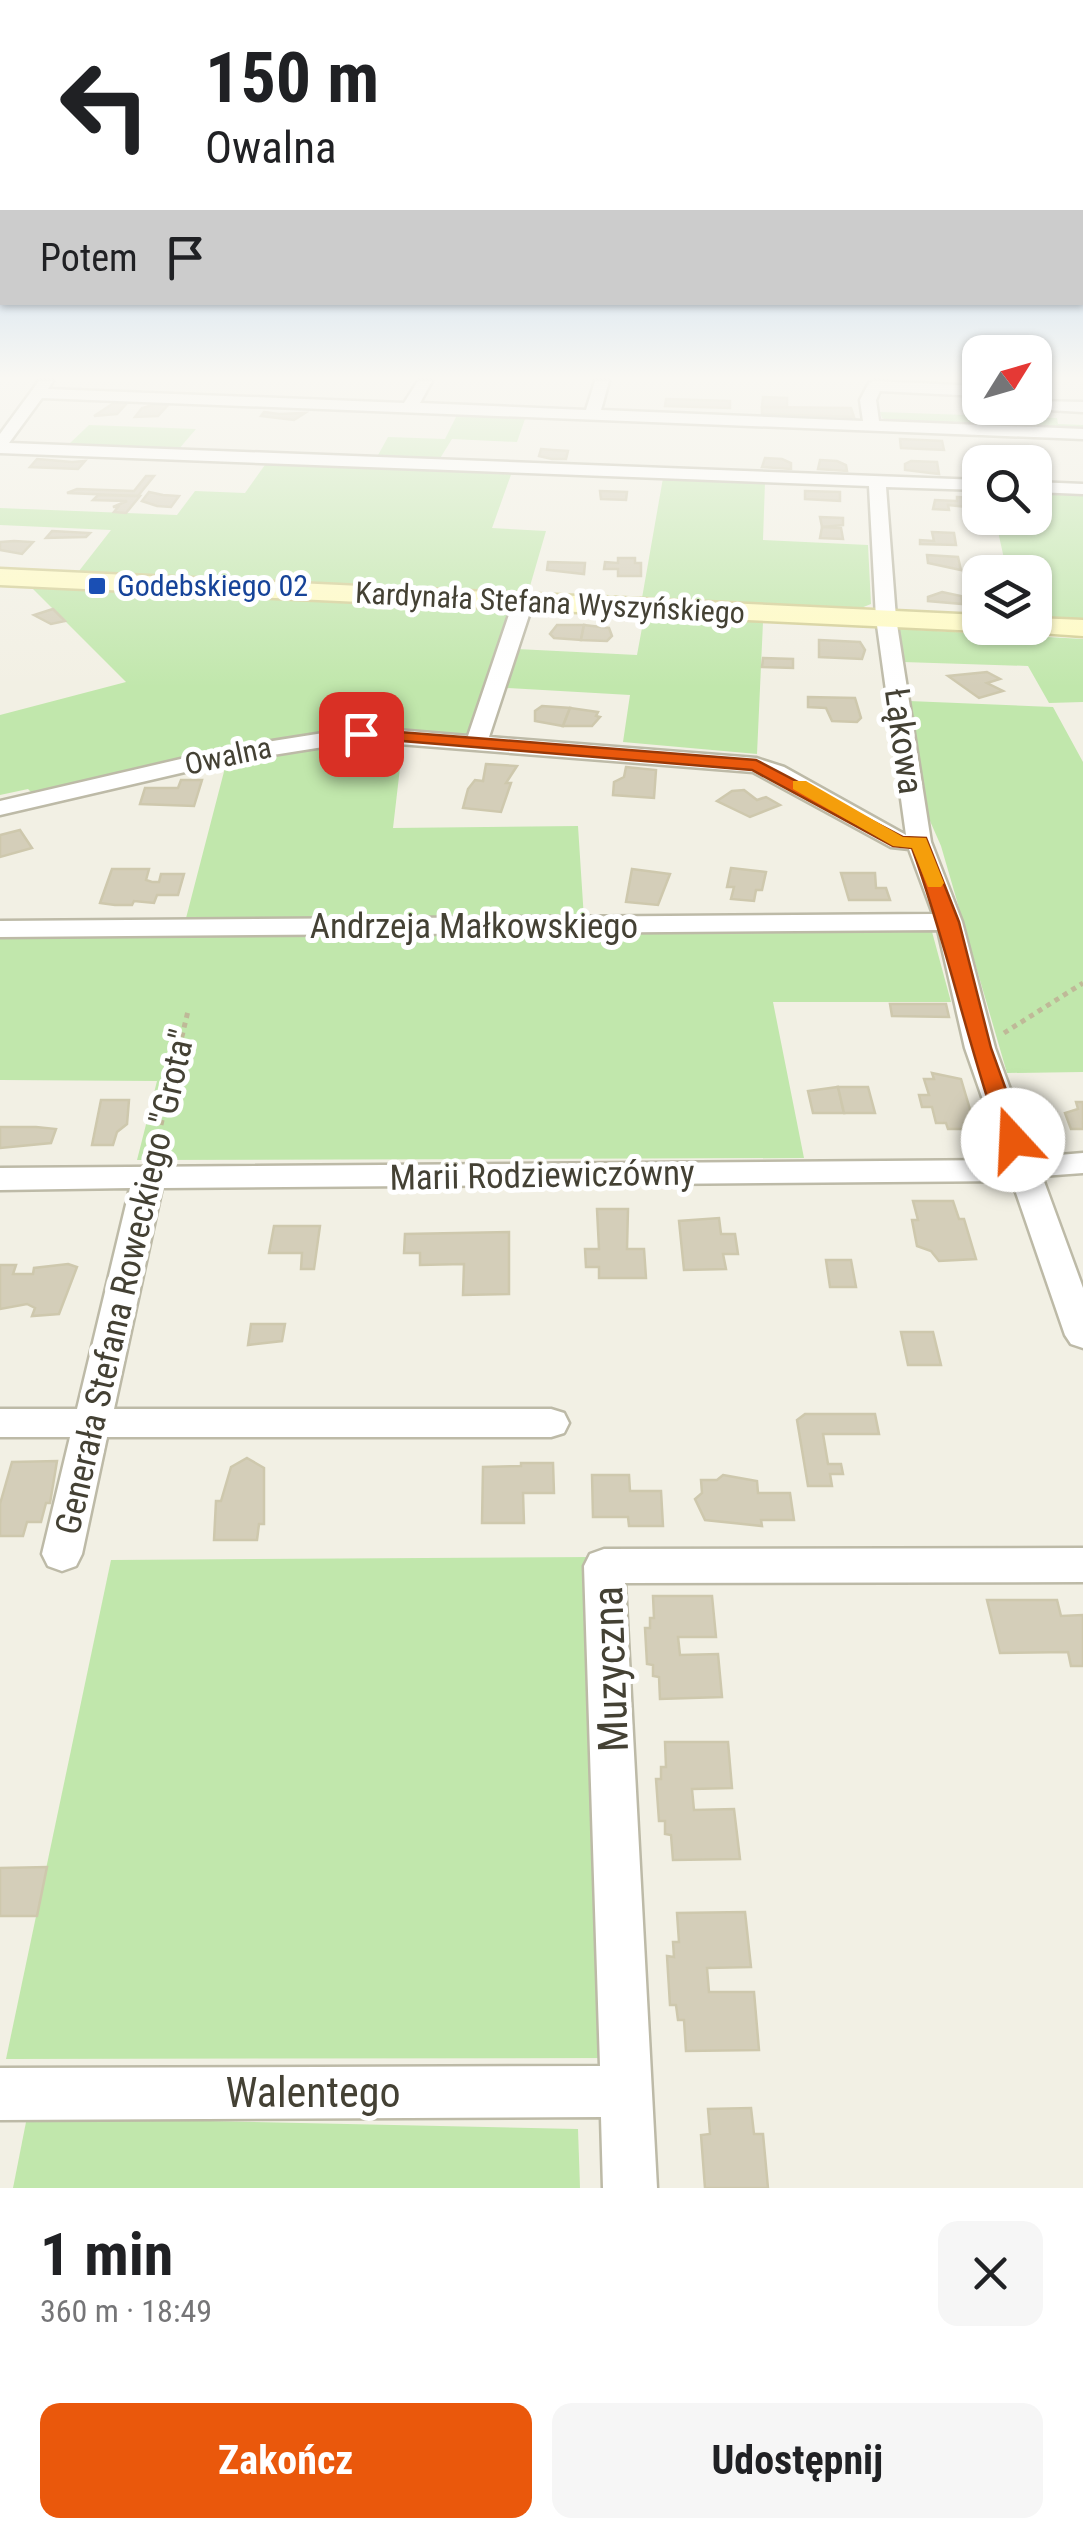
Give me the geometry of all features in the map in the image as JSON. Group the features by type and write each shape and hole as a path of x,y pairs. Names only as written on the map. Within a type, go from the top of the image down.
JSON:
{"main road":[{"name":"Kardynała Stefana Wyszyńskiego","path":"5,580 962,622"},
{"path":"1052,627 1083,628"}],"street":[{"name":"Łąkowa","path":"877,483 886,618 919,842 949,922 980,1048 1083,1335"},
{"path":"931,483 962,484"},
{"path":"1052,487 1083,488"},
{"path":"478,741 523,603"},
{"name":"Owalna","path":"0,808 228,754 361,734 756,765 900,842 919,842"},
{"name":"Andrzeja Małkowskiego","path":"0,929 949,922"},
{"name":"Marii Rodziewiczówny","path":"0,1178 1024,1170 1048,1163 1083,1162"},
{"name":"Generała Stefana Roweckiego \"Grota\"","path":"62,1554 96,1422 148,1179"},
{"path":"0,1424 551,1424"},
{"name":"Muzyczna","path":"630,2188 604,1566 1083,1565"},
{"name":"Walentego","path":"0,2094 626,2091"}],"path":[{"path":"980,1048 1083,983"},
{"name":"Generała Stefana Roweckiego \"Grota\"","path":"148,1179 188,1011"}],"green space":[{"path":"252,483 508,483 492,528 546,531 528,593 79,571 111,530 0,525 0,508 177,515 195,491 245,493"},
{"path":"662,483 765,483 763,540 868,545 871,604 861,608 642,598"},
{"path":"1052,494 1083,495 1083,619 1052,617 1052,555 1003,555 999,535 1052,535"},
{"path":"28,584 512,611 472,735 376,728 324,731 35,796 28,789 0,795 0,715 126,682"},
{"path":"644,617 763,622 757,754 623,742 630,695 506,688 517,649 637,655"},
{"path":"899,629 962,632 962,645 1052,645 1052,637 1083,639 1083,702 1049,703 1028,666 903,662"},
{"path":"909,701 1053,707 1083,762 1083,1072 1007,1073 941,846 923,805"},
{"path":"370,739 403,742 393,828 578,826 584,919 185,922 227,760"},
{"path":"931,928 951,1002 773,1002 804,1158 137,1160 157,1081 0,1080 0,938"},
{"path":"593,1557 612,2058 6,2059 111,1560"},
{"path":"27,2117 578,2129 580,2188 13,2188"}],"building":[{"path":"140,483 148,483 138,496 67,493 77,489 134,491"},
{"path":"600,491 627,492 626,500 601,499"},
{"path":"805,491 840,492 840,501 805,499"},
{"path":"149,492 179,496 171,507 157,506 142,501"},
{"path":"98,495 140,496 126,513 114,512 118,507 113,507 127,501 93,500"},
{"path":"957,497 962,497 962,506 933,509 935,500 957,501"},
{"path":"820,517 843,518 843,525 822,527"},
{"path":"822,527 841,528 843,539 820,538"},
{"path":"52,531 90,533 86,537 46,538"},
{"path":"932,532 954,533 956,545 920,544 920,540 934,541"},
{"path":"0,542 33,542 22,554 0,550"},
{"path":"927,555 958,557 961,570 928,563"},
{"path":"618,558 635,558 635,563 641,563 641,576 618,576 618,569 604,569 605,562 618,563"},
{"path":"548,562 585,563 584,574 547,570"},
{"path":"942,592 961,596 962,604 928,601 928,597"},
{"path":"53,609 65,621 51,624 34,615"},
{"path":"557,625 584,625 581,640 554,638 550,634"},
{"path":"584,625 609,628 612,636 607,641 581,640"},
{"path":"819,640 860,642 865,650 862,659 819,657"},
{"path":"763,658 793,659 793,668 762,667"},
{"path":"987,672 1000,679 987,683 1003,691 979,698 948,676"},
{"path":"808,697 855,698 861,718 857,722 832,721 826,708 808,707"},
{"path":"542,706 570,708 563,726 535,721 535,711"},
{"path":"570,708 598,712 596,716 600,717 592,726 563,726"},
{"path":"486,764 517,766 506,783 511,783 501,812 463,808 468,789 475,780 483,781"},
{"path":"626,767 656,770 654,798 613,795 614,782 624,777"},
{"path":"181,780 202,780 194,806 140,804 145,788 178,788"},
{"path":"744,790 757,800 766,797 780,805 750,817 717,801 732,791"},
{"path":"20,830 32,848 0,857 0,835"},
{"path":"731,868 766,872 762,890 756,890 754,901 731,899 734,887 727,887"},
{"path":"112,869 149,869 146,880 152,882 159,882 161,874 184,874 178,895 157,895 154,903 100,903"},
{"path":"632,869 670,874 658,905 626,902"},
{"path":"841,873 875,873 876,888 886,888 890,900 849,900"},
{"path":"890,1004 946,1004 949,1017 892,1016"},
{"path":"932,1073 961,1079 974,1123 964,1123 966,1129 948,1129 946,1123 936,1123 932,1107 922,1107 919,1095 929,1095 924,1079 934,1079"},
{"path":"838,1087 844,1113 813,1113 808,1091"},
{"path":"838,1087 868,1087 875,1113 844,1113"},
{"path":"101,1100 129,1100 127,1124 117,1132 113,1145 92,1145"},
{"path":"1076,1102 1083,1102 1083,1129 1071,1129 1065,1113 1078,1109"},
{"path":"0,1127 56,1129 51,1143 0,1148"},
{"path":"913,1201 953,1201 959,1219 964,1219 976,1259 939,1261 931,1251 917,1246 912,1220 918,1220"},
{"path":"597,1209 628,1209 627,1249 644,1249 646,1278 599,1278 599,1267 586,1267 585,1249 599,1249"},
{"path":"719,1218 721,1234 735,1234 738,1254 723,1254 726,1269 684,1270 679,1221"},
{"path":"274,1226 320,1226 314,1269 301,1269 302,1253 269,1253"},
{"path":"509,1232 509,1294 463,1295 464,1264 420,1265 420,1253 404,1253 405,1234"},
{"path":"826,1260 851,1260 856,1287 830,1287"},
{"path":"68,1264 77,1267 59,1314 32,1316 35,1308 27,1304 0,1309 0,1265 16,1265 13,1274 33,1274 34,1268"},
{"path":"251,1324 285,1324 282,1341 248,1345"},
{"path":"901,1332 933,1332 941,1365 908,1365"},
{"path":"805,1414 875,1414 879,1434 823,1434 828,1464 841,1464 843,1474 830,1474 832,1486 808,1486 797,1420"},
{"path":"247,1458 264,1468 264,1524 259,1524 257,1540 214,1540 216,1501 221,1501 231,1467"},
{"path":"57,1461 50,1503 46,1503 41,1522 27,1522 23,1536 0,1536 0,1504 12,1462"},
{"path":"553,1463 554,1493 523,1493 524,1523 482,1523 483,1467"},
{"path":"592,1475 629,1475 630,1491 661,1491 663,1526 629,1526 628,1517 593,1517"},
{"path":"723,1475 757,1481 758,1493 790,1493 794,1520 761,1520 762,1526 705,1520 695,1499 702,1493 701,1480 717,1480"},
{"path":"653,1596 712,1596 716,1637 678,1637 680,1655 718,1654 722,1697 660,1699 659,1677 653,1676 653,1665 647,1664 645,1628 650,1628 650,1618 654,1618"},
{"path":"987,1600 1057,1600 1061,1616 1083,1615 1083,1666 1071,1666 1068,1652 1000,1653"},
{"path":"665,1742 728,1742 732,1788 692,1789 694,1810 734,1809 740,1859 673,1860 671,1835 665,1834 665,1821 659,1821 656,1779 661,1779 661,1767 666,1767"},
{"path":"47,1867 37,1916 0,1916 0,1868"},
{"path":"745,1912 751,1967 707,1968 709,1992 754,1992 759,2050 686,2051 684,2020 678,2020 676,2005 670,2005 667,1956 674,1957 673,1942 679,1942 677,1913"},
{"path":"751,2108 754,2134 763,2134 768,2188 705,2188 701,2135 710,2134 708,2109"}],"slow traffic":[{"path":"800,785 900,842 919,842 934,883"}],"place":[{"name":"Godebskiego 02","path":"97,586"}],"route":[{"path":"361,734 756,765 776,772 900,842 919,842 949,922 980,1048 1013,1140"}]}
